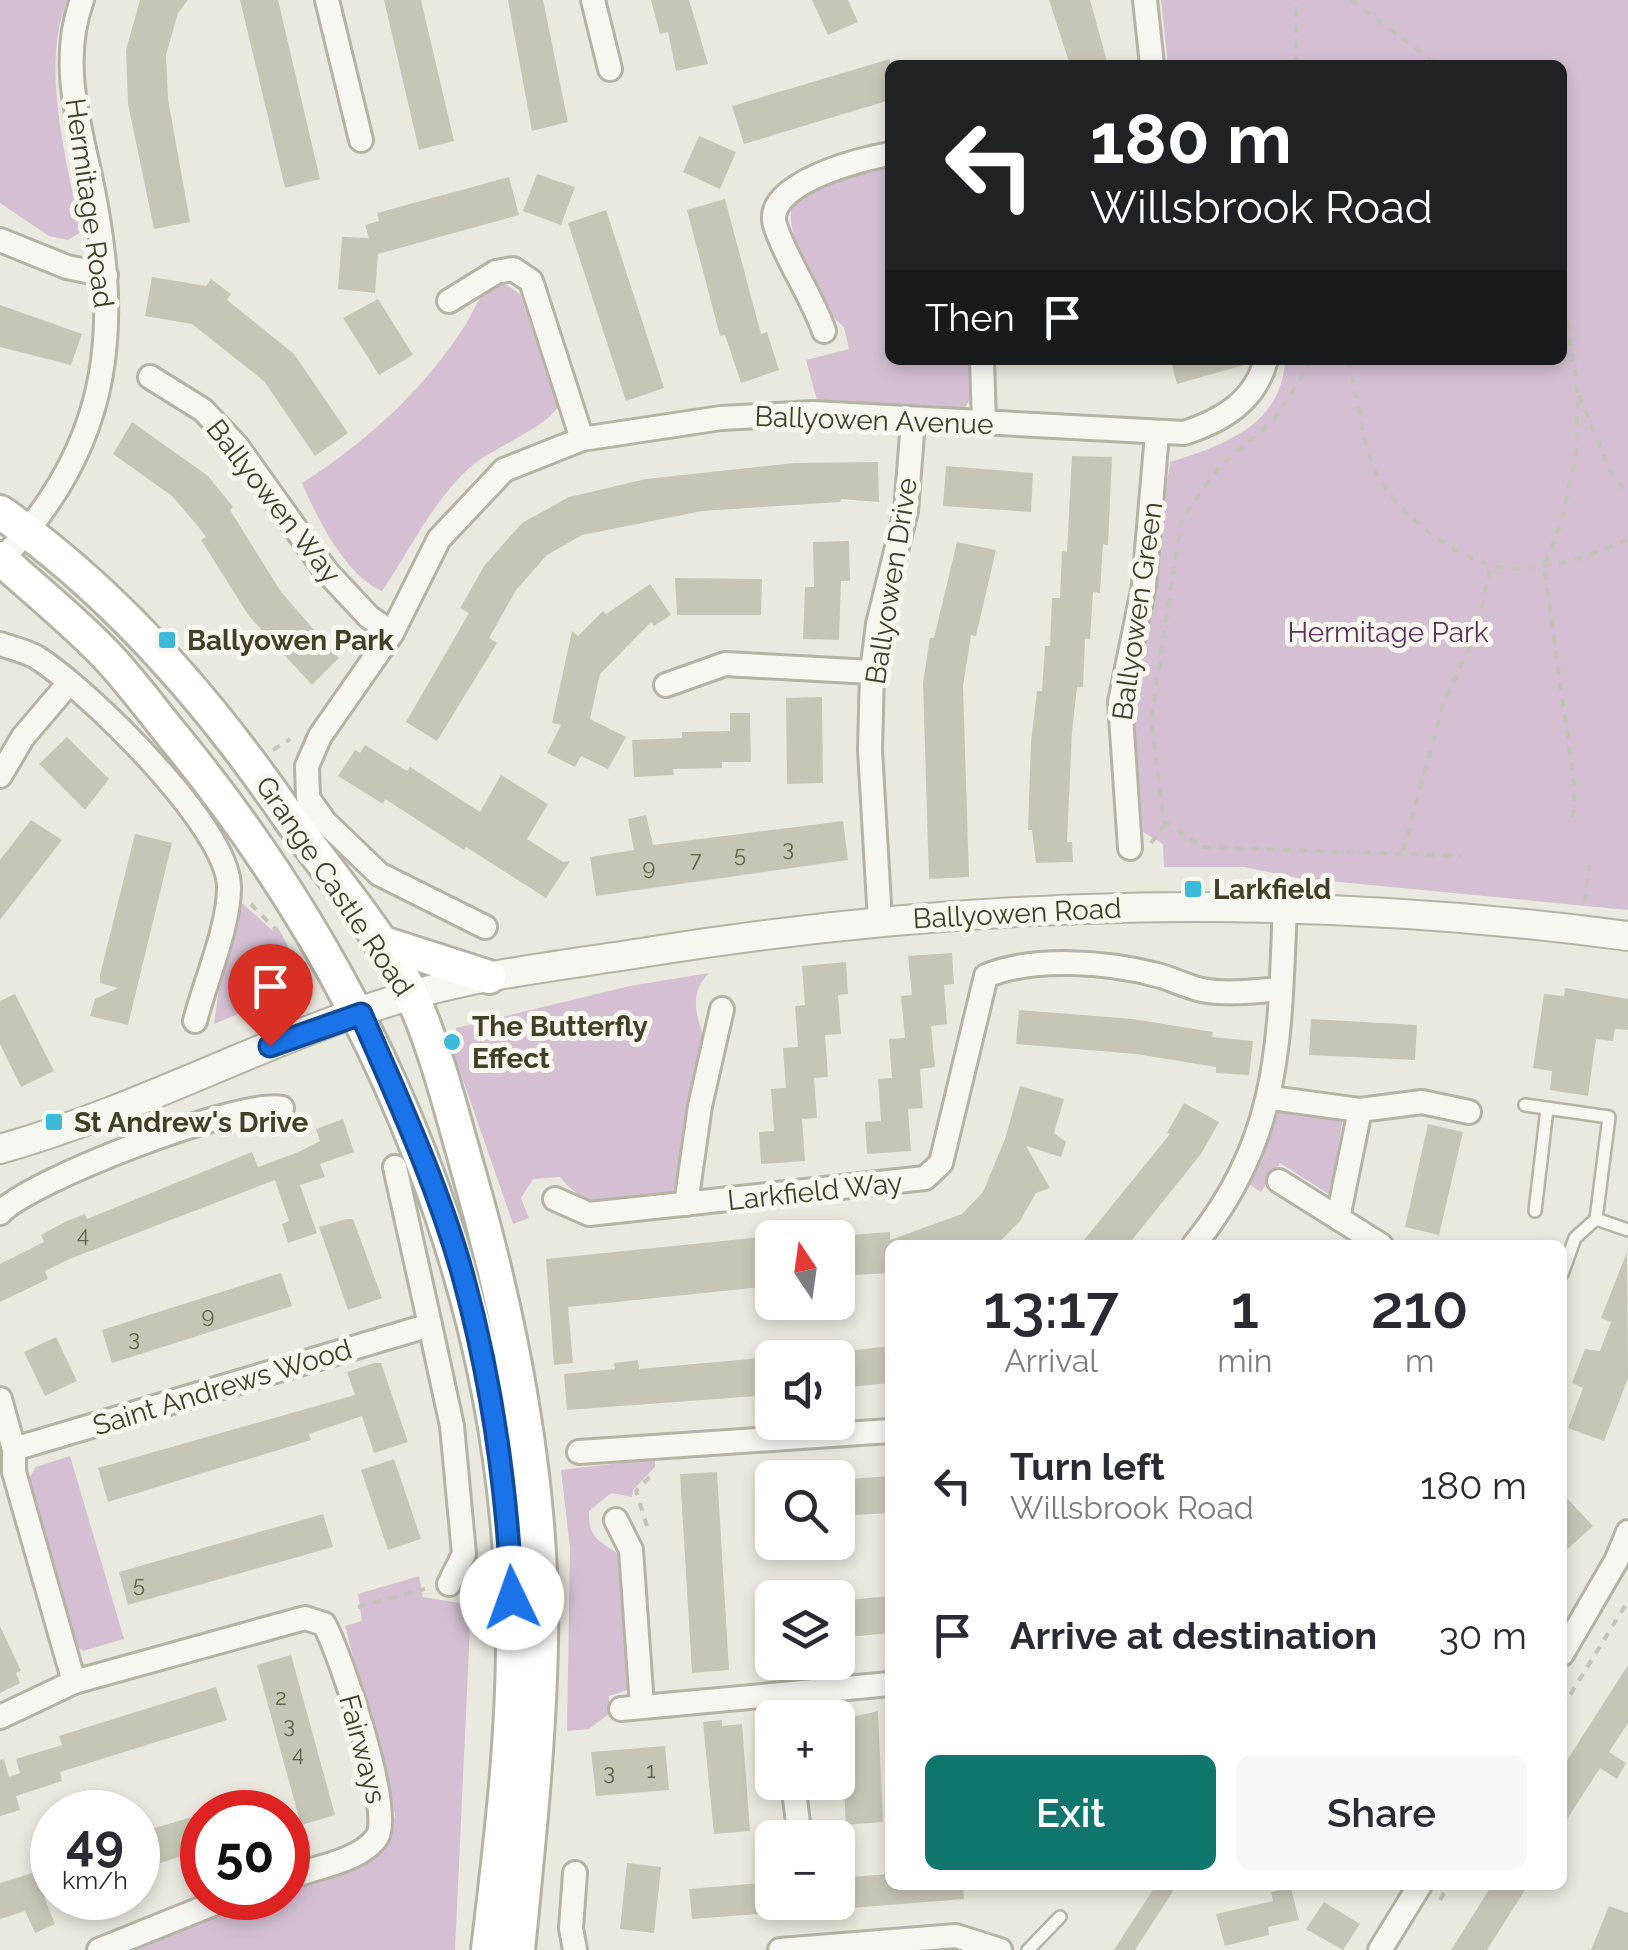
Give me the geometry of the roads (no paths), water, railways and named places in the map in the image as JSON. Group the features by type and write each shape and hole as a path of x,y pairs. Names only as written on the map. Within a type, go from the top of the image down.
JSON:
{"main road":[{"name":"Grange Castle Road","path":"0,512 28,532 170,662 251,762 380,942 412,995 495,1265 530,1463 542,1640 535,1779 518,1950"},
{"name":"Grange Castle Road","path":"1,558 109,658 256,842 361,1014 426,1171 462,1272 500,1454 513,1626 508,1783 488,1950"},
{"path":"380,942 489,977"}],"street":[{"name":"Hermitage Road","path":"1,558 28,532 50,502 97,396 106,365 106,275 73,78 70,34 82,0"},
{"path":"327,0 361,140"},
{"path":"593,0 610,69"},
{"path":"1145,0 1151,60"},
{"path":"824,331 810,292 774,224 773,211 781,194 816,177 885,156"},
{"path":"0,240 67,267 106,275"},
{"path":"448,301 496,272 513,269 531,281 582,438"},
{"path":"982,365 984,424"},
{"name":"Ballyowen Avenue","path":"485,928 379,874 324,822 308,798 307,766 320,736 392,633 439,539 467,504 504,470 582,438 813,413 913,422 1184,434 1220,421 1242,403 1264,365"},
{"name":"Ballyowen Way","path":"150,377 202,410 236,445 326,571 370,617 392,633"},
{"name":"Ballyowen Drive","path":"880,921 870,750 872,672 878,624 906,511 913,422"},
{"name":"Ballyowen Green","path":"1130,848 1120,702 1144,584 1157,434"},
{"path":"0,644 33,655 114,721 165,779 226,866 229,890 195,1021"},
{"path":"666,685 725,664 872,672"},
{"path":"0,776 23,737 70,682"},
{"path":"1198,1240 1218,1214 1249,1158 1271,1098 1285,906"},
{"name":"Ballyowen Road","path":"68,1129 247,1054 412,995 489,977 880,921 1080,908 1285,906 1528,923 1628,936"},
{"name":"Larkfield Way","path":"555,1199 588,1214 926,1178 940,1163 986,976 1011,966 1084,966 1156,974 1200,990 1232,993 1281,989"},
{"path":"0,1149 68,1129 166,1070 337,1002 341,981"},
{"path":"686,1204 700,1106 722,1009"},
{"path":"1271,1098 1360,1110 1422,1102 1469,1112"},
{"path":"0,1213 10,1202 58,1178 228,1112 264,1104 282,1108"},
{"path":"1338,1218 1360,1110"},
{"path":"395,1168 452,1426 464,1554 439,1586"},
{"path":"1280,1181 1373,1240"},
{"name":"Saint Andrews Wood","path":"14,1449 430,1325"},
{"path":"0,1400 14,1449 14,1472 74,1682 0,1717"},
{"path":"579,1452 885,1431"},
{"path":"616,1520 631,1550 631,1708 755,1706"},
{"path":"1567,1645 1616,1561 1628,1532"},
{"name":"Fairways","path":"74,1682 305,1618 324,1624 336,1644 382,1805 382,1824 378,1836 360,1852 310,1869"},
{"path":"814,1700 885,1685"},
{"path":"796,1800 797,1817"},
{"path":"574,1873 570,1928 576,1950"},
{"path":"1380,1950 1417,1890"},
{"path":"99,1950 180,1917"},
{"path":"780,1950 956,1936 1000,1950"}],"lane":[{"path":"1525,1106 1608,1116 1596,1219 1574,1238 1567,1259"},
{"path":"1535,1211 1548,1109"},
{"path":"1596,1219 1628,1230"},
{"path":"1028,1950 1060,1917"}],"place":[{"name":"Ballyowen Park","path":"167,640"},
{"name":"Larkfield","path":"1193,889"},
{"name":"The Butterfly Effect","path":"452,1042"},
{"name":"St Andrew's Drive","path":"54,1122"}],"park label":[{"name":"Hermitage Park","path":"1388,632"}]}
